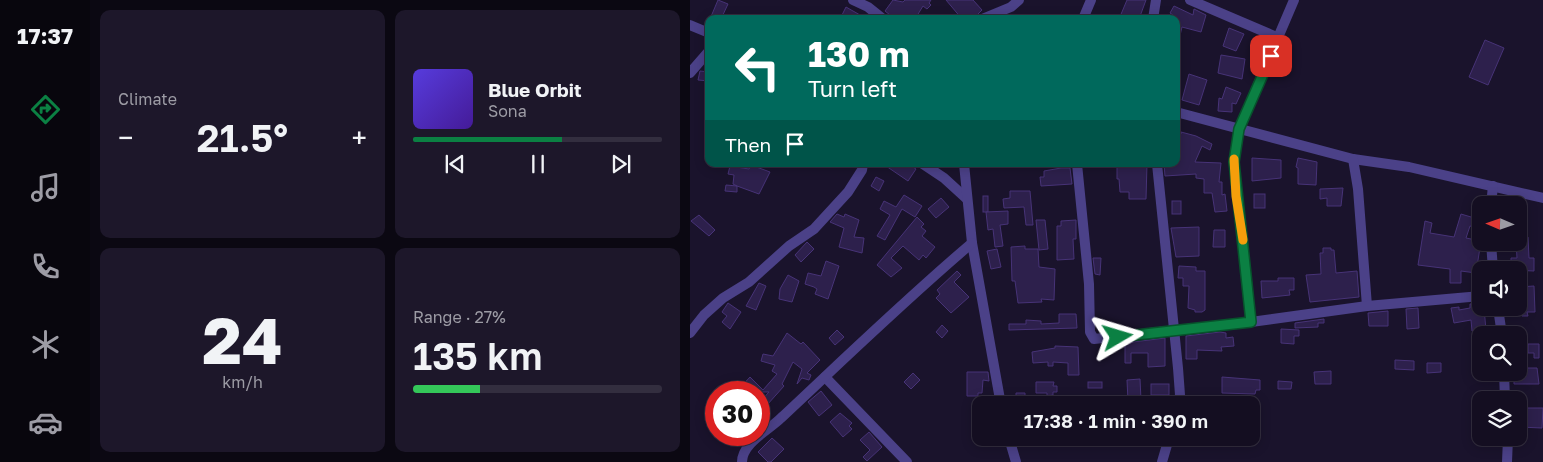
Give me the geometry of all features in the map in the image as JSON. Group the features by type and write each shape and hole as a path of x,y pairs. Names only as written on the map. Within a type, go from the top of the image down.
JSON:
{"street":[{"path":"854,0 870,4 880,15"},
{"path":"992,15 1011,7 1019,0"},
{"path":"1085,15 1091,0"},
{"path":"1154,15 1156,0"},
{"path":"1251,322 1234,162 1239,129 1294,0"},
{"path":"1195,1 1279,38"},
{"path":"690,25 705,31"},
{"path":"690,73 705,55"},
{"path":"1180,113 1354,158 1409,167 1543,198"},
{"path":"1354,158 1367,306"},
{"path":"690,333 704,315 723,298 749,282 789,246 814,229 848,192 861,167"},
{"path":"928,167 944,178 967,199"},
{"path":"964,167 972,242 1000,396"},
{"path":"1077,167 1089,284 1091,337 1098,340 1367,306 1472,297"},
{"path":"1157,167 1180,396"},
{"path":"1492,196 1493,186"},
{"path":"742,462 743,455 750,443 769,430 855,351 893,311 972,242"},
{"path":"825,377 907,462"},
{"path":"1011,446 1016,462"},
{"path":"1162,462 1166,446"},
{"path":"1507,462 1508,446"}],"building":[{"path":"718,0 728,4 723,15 712,15"},
{"path":"893,0 903,2 905,0 931,0 929,3 931,5 927,9 923,6 917,15 890,15 885,11"},
{"path":"946,0 973,0 982,10 977,15 959,15"},
{"path":"1127,0 1146,0 1140,15 1121,15"},
{"path":"1174,6 1193,15 1194,9 1206,15 1201,32 1182,27 1180,36 1180,15 1170,13"},
{"path":"846,7 860,15 842,15"},
{"path":"1229,28 1244,34 1236,51 1223,46"},
{"path":"1485,40 1504,48 1488,85 1469,77"},
{"path":"1221,55 1245,59 1242,79 1218,73"},
{"path":"700,71 705,72 705,81 698,80"},
{"path":"1189,74 1207,80 1199,105 1182,100"},
{"path":"1226,87 1241,93 1236,104 1232,103 1232,112 1218,111 1219,98 1222,99"},
{"path":"1181,132 1196,136 1212,144 1210,150 1202,146 1195,162 1221,163 1219,182 1222,182 1222,195 1225,194 1227,211 1215,212 1212,193 1204,193 1204,179 1196,178 1196,174 1165,176 1164,167 1180,167"},
{"path":"1252,158 1281,160 1281,178 1252,181"},
{"path":"1298,158 1317,162 1316,185 1298,184 1298,168 1296,167"},
{"path":"730,167 749,169 750,167 756,167 770,172 759,194 733,184 734,175 728,174"},
{"path":"887,167 913,167 916,169 908,181"},
{"path":"1117,167 1147,167 1146,199 1129,199 1129,192 1120,192 1119,179 1117,179"},
{"path":"1070,168 1072,184 1041,186 1040,177 1044,177 1044,171"},
{"path":"876,177 884,181 879,191 871,186"},
{"path":"726,185 737,186 737,192 725,191"},
{"path":"1343,188 1341,206 1327,206 1327,198 1320,199 1320,189"},
{"path":"1010,191 1030,191 1033,225 1026,225 1024,207 1004,208 1003,199 1010,198"},
{"path":"1254,194 1265,194 1265,208 1254,208"},
{"path":"904,195 922,206 915,217 902,209 885,240 877,236 890,215 880,209 884,201 896,207"},
{"path":"983,196 988,196 988,212 983,212"},
{"path":"941,198 949,207 936,218 928,209"},
{"path":"1172,201 1181,201 1181,214 1172,214"},
{"path":"1008,211 1008,224 1000,225 1003,246 995,247 993,229 988,230 986,212"},
{"path":"837,214 844,217 845,214 859,220 854,237 864,238 862,253 839,247 844,228 830,222"},
{"path":"1461,214 1472,217 1472,226 1470,226 1466,238 1472,239 1472,251 1479,251 1478,261 1472,261 1472,272 1461,271 1461,283 1450,283 1450,269 1418,265 1425,221 1432,223 1430,233 1454,237"},
{"path":"699,215 715,230 709,236 691,221"},
{"path":"917,217 924,224 921,227 926,231 922,236 935,247 926,258 923,255 919,260 903,246 891,258 902,268 891,277 877,265"},
{"path":"1036,220 1045,220 1048,249 1039,250"},
{"path":"1076,220 1076,239 1073,239 1074,259 1057,260 1057,226 1061,226 1061,221"},
{"path":"1199,227 1199,256 1176,257 1171,228"},
{"path":"1214,230 1225,230 1225,247 1213,247"},
{"path":"1528,237 1529,258 1534,258 1534,271 1527,271 1527,261 1511,261 1511,258 1517,258 1517,251 1528,251"},
{"path":"807,242 814,249 801,262 795,255"},
{"path":"1025,246 1025,249 1038,249 1039,267 1055,269 1054,300 1041,299 1042,302 1018,303 1015,281 1012,281 1011,247"},
{"path":"1323,248 1334,250 1336,273 1357,271 1359,297 1310,302 1306,275 1321,274 1320,253 1323,253"},
{"path":"997,249 1001,267 991,269 987,251"},
{"path":"1093,258 1101,258 1100,275 1095,274"},
{"path":"826,261 839,266 828,299 815,294 817,289 805,284 808,273 821,276"},
{"path":"1179,266 1196,267 1196,271 1205,271 1205,310 1202,312 1195,312 1195,310 1188,308 1189,286 1183,286 1183,278 1178,278"},
{"path":"957,271 961,275 954,282 969,297 951,313 936,298 940,294 937,290"},
{"path":"788,275 799,281 792,302 779,299 780,289"},
{"path":"1278,278 1294,278 1294,290 1289,290 1290,295 1262,298 1261,281 1278,281"},
{"path":"759,283 766,286 756,310 746,306"},
{"path":"1527,286 1534,286 1535,312 1527,312"},
{"path":"728,303 741,312 730,329 722,322 727,316 722,312"},
{"path":"1470,304 1472,304 1472,316 1485,316 1486,326 1472,326 1472,331 1471,320 1454,323 1451,308 1459,307 1459,310 1470,308"},
{"path":"1418,308 1419,328 1407,329 1406,309"},
{"path":"1388,311 1388,326 1369,326 1368,313"},
{"path":"1059,314 1076,314 1077,328 1009,330 1009,324 1026,324 1026,320 1041,321 1041,324 1059,323"},
{"path":"1324,319 1324,323 1318,323 1318,327 1295,328 1295,323"},
{"path":"942,325 948,331 942,338 936,332"},
{"path":"1281,329 1299,330 1299,336 1294,336 1294,344 1281,343"},
{"path":"837,330 844,337 835,345 829,338"},
{"path":"787,333 801,344 803,342 820,360 807,373 811,375 809,380 802,378 797,384 802,369 793,362 782,384 784,386 770,402 770,382 777,374 772,371 775,365 761,361 763,354 773,356"},
{"path":"1226,333 1226,338 1233,337 1234,346 1221,347 1222,351 1197,350 1197,359 1186,359 1186,336"},
{"path":"1165,338 1165,366 1148,367 1148,353 1131,353 1131,363 1125,363 1125,343"},
{"path":"1528,344 1539,344 1539,358 1534,358 1534,353 1528,353"},
{"path":"1055,346 1078,347 1079,375 1068,375 1068,363 1053,362 1053,366 1048,366 1048,362 1033,363 1032,352 1055,348"},
{"path":"1395,360 1414,361 1414,370 1395,369"},
{"path":"1427,363 1441,363 1441,372 1427,373"},
{"path":"1527,368 1537,368 1539,384 1514,384 1514,381 1527,381"},
{"path":"1331,371 1331,384 1315,384 1314,372"},
{"path":"967,372 988,372 989,381 983,380 982,393 978,393 978,396 967,396"},
{"path":"913,373 920,380 911,389 904,382"},
{"path":"1222,377 1260,380 1260,390 1256,390 1255,394 1222,393"},
{"path":"1140,379 1141,396 1128,396 1127,380"},
{"path":"1278,381 1292,382 1291,389 1278,389"},
{"path":"1036,382 1054,382 1053,386 1057,386 1057,392 1053,392 1053,395 1047,396 1047,393 1036,393"},
{"path":"1088,382 1102,382 1102,388 1088,388"},
{"path":"1151,384 1169,384 1169,395 1151,395"},
{"path":"821,391 832,405 819,416 808,402"},
{"path":"1016,393 1025,393 1025,396 1016,396"},
{"path":"1527,408 1543,408 1542,428 1527,427"},
{"path":"840,413 852,423 849,426 852,429 843,437 830,422"},
{"path":"869,432 882,447 867,461 863,457 870,450 860,440"},
{"path":"772,438 784,449 771,462 768,462 758,452 764,446 770,446"}],"slow traffic":[{"path":"1234,159 1236,196 1243,240"}],"route":[{"path":"1118,337 1251,322 1246,261 1236,196 1234,162 1239,129 1271,56"}]}
